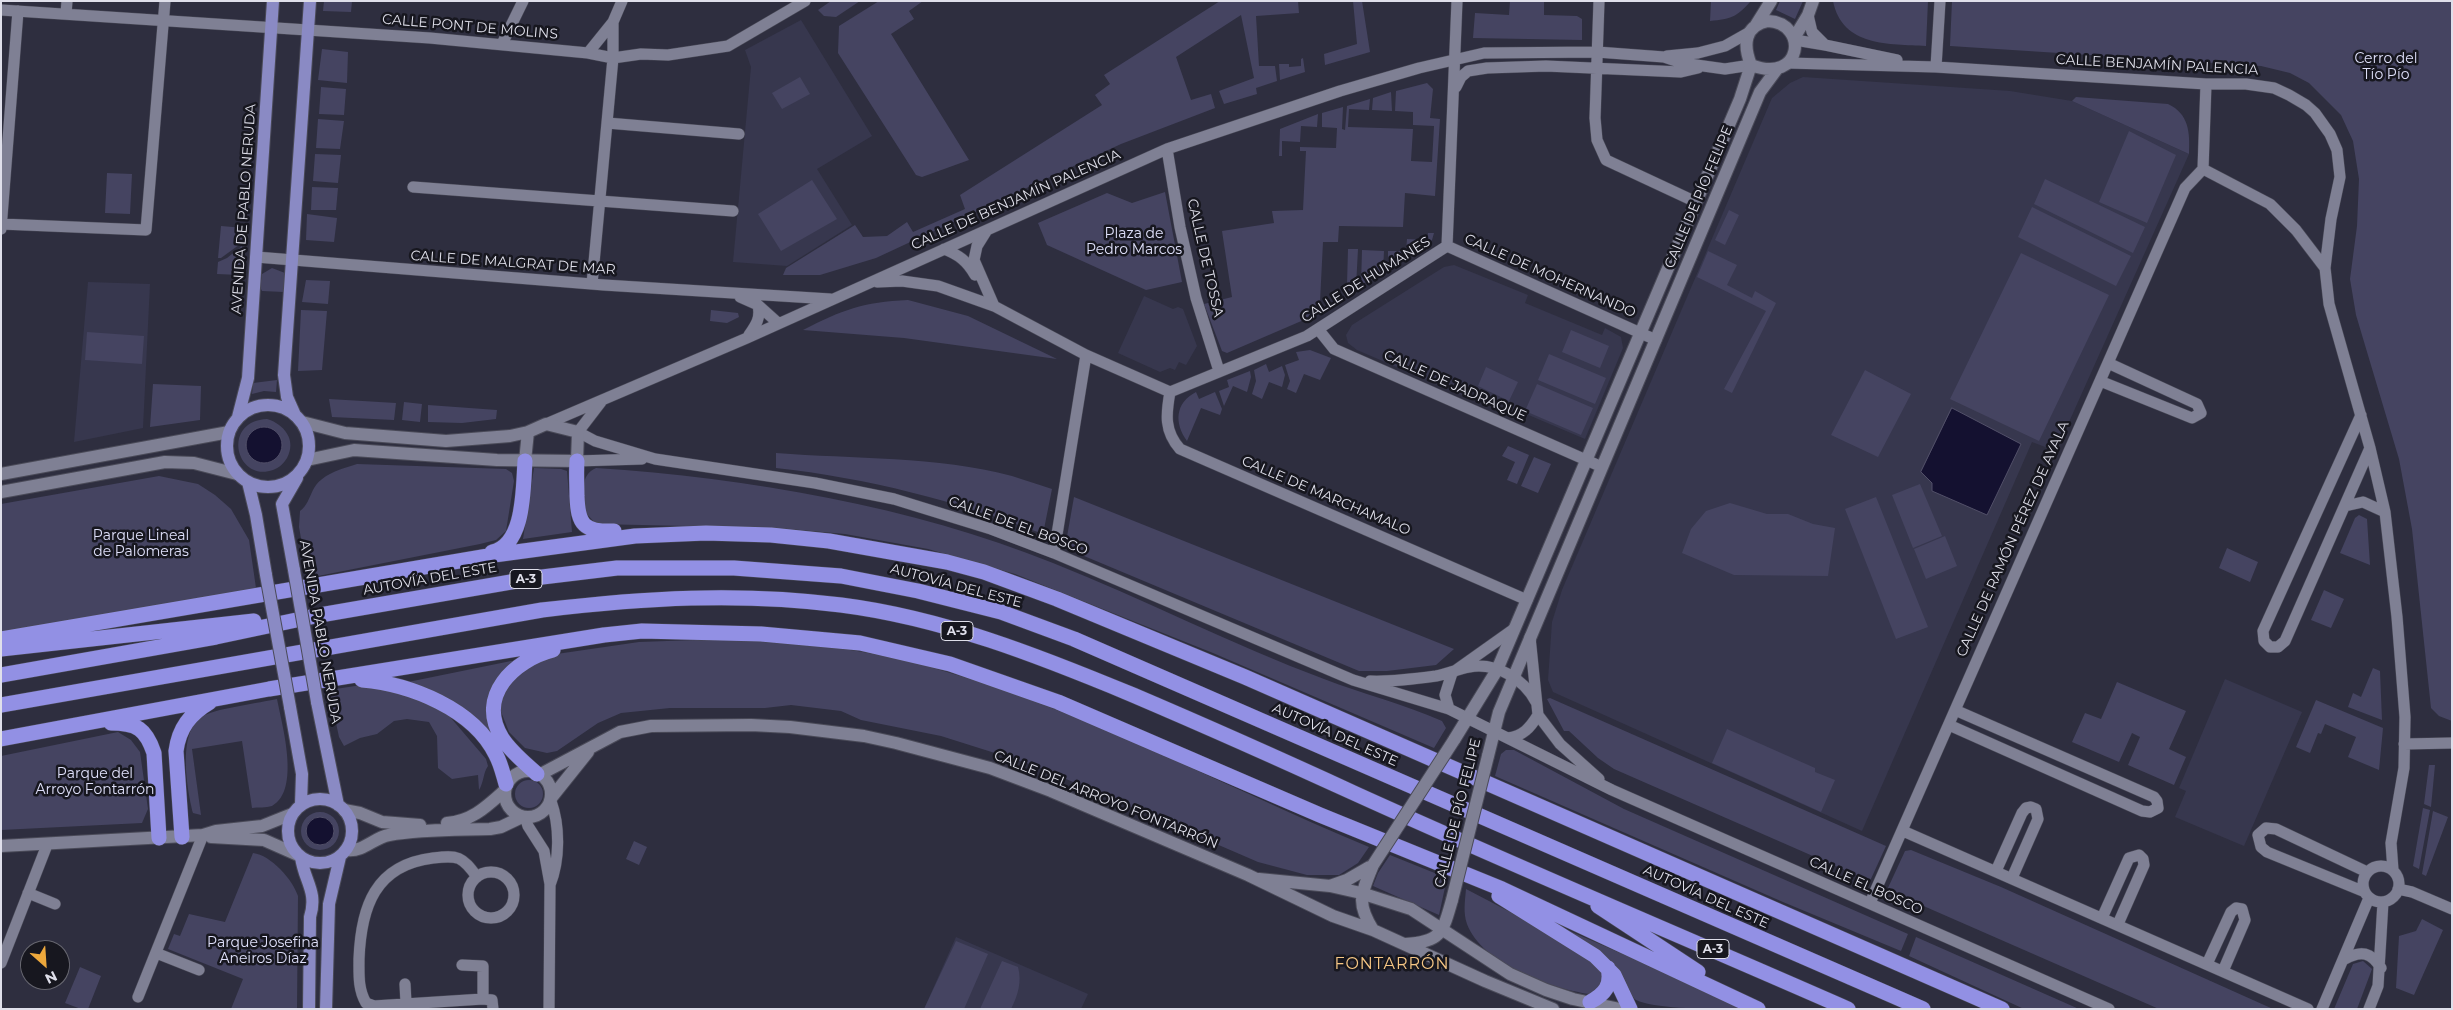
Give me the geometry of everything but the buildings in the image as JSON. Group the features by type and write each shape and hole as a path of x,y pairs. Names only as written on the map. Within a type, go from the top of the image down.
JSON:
{"highway":[{"path":"403,570 496,551 509,541 518,524 525,461"},
{"path":"577,461 578,517 584,524 598,531 636,530 771,535 829,541 947,562 984,572 1058,598 1245,677 2002,1009"},
{"path":"1,639 403,570 596,540 706,533"},
{"name":"AUTOVÍA DEL ESTE","path":"1,675 216,637 320,615 534,578 617,568 734,568 841,576 918,591 1001,612 1074,639 1923,1009"},
{"name":"A-3","path":"1,705 542,610 618,601 719,596 843,605 909,618 994,641 1064,666 1220,732 1486,852 1848,1009"},
{"path":"1,649 212,625 320,615"},
{"path":"538,774 512,751 501,736 495,722 494,701 498,690 508,674 519,664 536,654 642,631"},
{"path":"1,739 215,699 563,640 642,631 761,634 860,642 950,664 1058,702 1412,854 1502,889 1760,1009"},
{"path":"343,678 379,681 412,689 439,702 469,722 488,742 496,754 505,788"},
{"path":"182,837 176,752 178,741 182,727 196,711 215,699"},
{"path":"60,727 114,723 132,725 145,732 154,753 159,838"},
{"path":"1412,854 1490,891 1596,956 1619,983 1630,1009"},
{"path":"1577,890 1664,952 1760,1009"},
{"path":"1590,1002 1606,991 1610,983 1608,968"}],"main road":[{"name":"AVENIDA DE PABLO NERUDA","path":"238,417 248,378 273,1"},
{"path":"298,418 285,408 266,405 253,407 238,417 229,432 227,454 237,474 248,482 259,486 278,486 294,478 304,465 309,440 298,418 287,397 284,375 290,261 310,1"},
{"name":"AVENIDA PABLO NERUDA","path":"304,465 282,504 317,702 341,808"},
{"path":"248,482 256,516 302,774 301,804"},
{"path":"309,1009 310,917 314,904 312,890 304,872 300,856 289,838 289,821 292,814 301,804 313,799 323,798 341,808 351,824 352,832 343,854 329,904 326,1009"},
{"path":"300,856 325,862 343,854"}],"street":[{"path":"66,14 67,1"},
{"path":"2,224 146,230 165,1"},
{"path":"502,44 523,1"},
{"path":"588,53 612,22 622,1"},
{"name":"CALLE PONT DE MOLINS","path":"1,10 271,29 308,29 502,44 588,53 613,58 641,54 668,55 728,46 805,1"},
{"name":"CALLE DE HUMANES","path":"1170,392 1318,329 1446,246 1456,59 1457,1"},
{"path":"1598,1 1596,52 1598,69 1595,118 1597,140 1606,160 1696,202"},
{"path":"1752,29 1768,21 1781,23 1791,32 1795,47 1783,66 1765,70 1751,64 1745,48 1752,29 1771,1"},
{"path":"1794,39 1808,15 1813,1"},
{"path":"1936,67 1940,1"},
{"path":"1,230 18,11"},
{"path":"1808,15 1812,32 1825,45"},
{"path":"592,284 613,58 612,22"},
{"name":"CALLE DE BENJAMÍN PALENCIA","path":"1664,57 1698,53 1725,46 1752,29"},
{"name":"CALLE BENJAMÍN PALENCIA","path":"1794,39 1936,67"},
{"name":"CALLE DE BENJAMÍN PALENCIA","path":"298,418 345,433 446,441 510,436 528,432 747,338 1166,149 1340,91 1456,59 1484,53 1518,51 1596,52 1664,57 1725,69 1751,64"},
{"path":"1454,93 1461,77 1468,70 1461,67 1456,59"},
{"name":"CALLE DE PÍO FELIPE","path":"1362,893 1373,865 1468,720 1497,670 1514,629 1522,598 1587,460 1740,99 1751,64"},
{"name":"CALLE DE BENJAMÍN PALENCIA","path":"1468,70 1521,66 1681,72 1704,66"},
{"name":"CALLE BENJAMÍN PALENCIA","path":"1783,66 1936,67 2206,84 2246,84 2274,88 2306,105 2330,134 2337,150 2340,177 2330,219 2325,268"},
{"name":"CALLE DE PÍO FELIPE","path":"1452,900 1499,712 1760,92 1783,66"},
{"path":"2206,84 2203,168 2270,204 2296,230 2325,268 2328,304 2370,448 2384,512 2396,617 2404,717 2404,768 2391,843 2393,870 2397,876 2398,889 2395,895 2383,902"},
{"path":"608,123 739,134"},
{"name":"CALLE DE TOSSA","path":"1166,149 1180,227 1196,298 1219,371"},
{"name":"CALLE DE RAMÓN PÉREZ DE AYALA","path":"1870,903 2185,188 2203,168"},
{"path":"413,187 733,211"},
{"path":"988,230 977,246 974,260 994,306"},
{"name":"CALLE DE MOHERNANDO","path":"1446,246 1641,333"},
{"path":"944,249 959,255 968,263 994,306"},
{"name":"CALLE DE MALGRAT DE MAR","path":"256,257 592,284 832,299"},
{"path":"869,282 902,281 938,286 994,306 1086,356 1170,392"},
{"path":"734,294 758,305 778,323"},
{"path":"747,338 757,324 760,314 758,305"},
{"name":"CALLE DE JADRAQUE","path":"1318,329 1334,349 1587,460"},
{"path":"1641,333 1656,340"},
{"path":"1054,553 1086,356"},
{"path":"2100,381 2192,418 2201,413 2197,404 2108,363"},
{"name":"CALLE DE MARCHAMALO","path":"1170,392 1166,419 1167,431 1180,449 1522,598"},
{"name":"CALLE DE BENJAMÍN PALENCIA","path":"578,432 601,402"},
{"path":"2361,415 2263,631 2264,641 2270,647 2278,647 2285,641 2370,448"},
{"path":"304,465 354,450 525,461 577,461 578,432 546,424"},
{"path":"4,473 229,432"},
{"path":"525,461 528,432"},
{"name":"CALLE DE EL BOSCO","path":"578,432 595,442 655,459 815,484 894,500 991,529 1054,553 1354,680 1448,710"},
{"name":"CALLE DE EL BOSCO","path":"577,461 655,459"},
{"path":"1587,460 1602,467"},
{"path":"5,489 165,462 194,463 237,474"},
{"path":"2345,506 2363,502 2384,512"},
{"path":"1448,710 1445,695 1452,673 1514,629"},
{"name":"CALLE DE PÍO FELIPE","path":"1530,637 1538,715"},
{"name":"CALLE DE PÍO FELIPE","path":"1452,673 1469,667 1487,666 1513,677 1530,689 1536,702"},
{"name":"CALLE DE EL BOSCO","path":"1354,680 1389,682 1452,673"},
{"name":"CALLE DE PÍO FELIPE","path":"1448,710 1508,738"},
{"path":"1949,725 2142,811 2150,812 2158,808 2154,797 1955,710"},
{"path":"1508,738 1518,737 1526,731 1538,715"},
{"name":"CALLE EL BOSCO","path":"1538,715 1560,744 1612,790"},
{"name":"CALLE DEL ARROYO FONTARRÓN","path":"538,774 591,749 620,732 637,727 751,724 864,736 990,768 1089,807 1257,879 1274,889 1333,916 1373,930 1485,981 1553,1009"},
{"name":"CALLE EL BOSCO","path":"1508,738 1612,790 2110,1009"},
{"path":"2404,744 2452,743"},
{"name":"CALLE DEL ARROYO FONTARRÓN","path":"552,799 591,749"},
{"path":"341,808 396,825 460,822 475,816 519,773 538,774 547,781 556,816 555,873 550,885"},
{"path":"505,788 508,806 524,817 544,850 550,885 549,1009"},
{"path":"343,854 363,848 372,842 391,835 501,827 524,817 539,814 552,799"},
{"path":"1996,871 2022,813 2026,808 2036,809 2038,819 2012,878"},
{"path":"1,846 47,845 203,835 216,831 262,826 292,814"},
{"path":"2367,872 2276,829 2266,828 2258,836 2261,847 2267,852 2383,902"},
{"path":"1903,831 2308,1009"},
{"path":"203,835 216,839 264,840 300,856"},
{"path":"138,997 203,835"},
{"path":"2322,1009 2344,959 2367,895 2363,886 2367,872 2380,866 2391,843"},
{"path":"1,963 47,845"},
{"path":"2102,918 2129,858 2133,855 2139,855 2143,859 2144,865 2118,924"},
{"path":"477,877 468,863 455,856 418,860 401,866 374,890 363,916 360,951 361,995 363,1006 483,999 492,1000 493,1009"},
{"name":"CALLE DEL ARROYO FONTARRÓN","path":"1330,886 1347,880 1373,865"},
{"path":"2380,866 2393,870"},
{"path":"483,873 498,873 510,881 515,894 514,902 505,914 490,919 475,912 468,898 468,890 477,877 483,873"},
{"name":"CALLE DEL ARROYO FONTARRÓN","path":"1257,879 1330,886 1362,893 1411,909 1510,974 1546,990 1620,1009"},
{"path":"2398,889 2412,892 2452,909"},
{"path":"28,893 55,904"},
{"path":"1362,893 1361,907 1373,930"},
{"path":"1404,944 1428,941 1444,929 1452,900"},
{"path":"1452,900 1454,921 1468,947"},
{"path":"2369,1009 2378,986 2381,968 2383,902"},
{"path":"2207,964 2231,912 2236,908 2242,909 2245,920 2224,971"},
{"path":"156,953 199,970"},
{"path":"2344,959 2354,954 2365,953 2376,960 2381,968"},
{"path":"462,965 483,966 483,999"},
{"path":"401,1005 405,984"}],"shaded area":[{"path":"801,20 872,136 817,169 852,225 787,266 733,262 751,67 745,50"},
{"path":"1803,77 2010,91 2072,101 2189,154 2056,451 2032,442 1862,831 1553,692 1548,680 1552,622 1562,590 1772,98 1790,83"},
{"path":"1454,265 1528,295 1525,303 1602,335 1605,328 1621,337 1623,348 1585,439 1465,388 1462,395 1357,350 1348,343 1346,335 1352,325 1444,267"},
{"path":"88,282 150,284 143,428 74,442"},
{"path":"1144,296 1173,309 1178,307 1183,309 1197,346 1186,365 1179,362 1175,370 1170,368 1160,372 1118,353"},
{"path":"1952,408 2021,444 1987,515 1932,491 1932,483 1921,472"},
{"path":"264,427 277,432 282,445 277,458 264,463 251,458 246,445 251,432"},
{"path":"2225,679 2302,712 2244,846 2175,817 2186,791 2179,788"},
{"path":"320,817 330,821 334,831 330,841 320,845 310,841 306,831 310,821"},
{"path":"956,937 1088,994 1081,1009 924,1009"}],"green space":[{"path":"324,1 352,1 351,12 323,11"},
{"path":"831,1 860,1 836,17 824,16 818,10"},
{"path":"879,1 923,1 909,11 914,19 891,34 969,160 922,177 916,175 838,53 839,26"},
{"path":"1220,1 1298,1 1299,13 1256,16 1259,66 1275,66 1277,81 1256,88 1257,94 1224,104 1219,91 1254,78 1241,15 1176,57 1191,100 1211,94 1215,108 1121,144 876,258 820,275 783,275 786,268 855,225 863,237 887,236 907,222 913,232 965,209 960,195 1102,105 1095,95 1110,84 1104,75"},
{"path":"1353,1 1362,1 1370,52 1325,65 1324,54 1357,44"},
{"path":"1510,1 1544,1 1544,15 1577,16 1582,19 1582,40 1473,38 1475,13 1509,15"},
{"path":"1711,1 1751,1 1742,11 1733,16 1710,21"},
{"path":"1780,1 1803,1 1795,19 1776,10"},
{"path":"1833,1 1928,1 1926,46 1883,43 1857,35 1846,27 1838,16"},
{"name":"Cerro del Tío Pío","path":"1952,1 2452,1 2452,721 2439,716 2431,708 2412,529 2399,459 2356,315 2350,279 2357,226 2359,179 2353,141 2341,115 2309,83 2290,73 2261,66 1950,46"},
{"path":"322,49 348,52 347,83 318,80"},
{"path":"1303,58 1305,72 1280,80 1279,64 1289,64 1289,67 1301,66 1301,59"},
{"path":"800,77 810,94 782,109 772,93"},
{"path":"1427,83 1433,89 1430,118 1440,119 1435,196 1405,193 1403,227 1339,226 1338,242 1323,242 1320,302 1306,319 1227,353 1222,351 1204,304 1232,297 1222,231 1274,223 1272,211 1303,210 1306,151 1300,151 1300,147 1336,148 1337,128 1322,127 1322,113 1343,107 1342,129 1345,130 1347,106 1370,99 1369,110 1349,109 1348,127 1413,129 1411,161 1432,162 1434,126 1413,125 1413,112 1395,111 1396,91"},
{"path":"321,87 346,89 344,115 319,114"},
{"path":"1391,92 1392,111 1372,110 1373,98"},
{"path":"2076,97 2168,104 2180,113 2187,124 2189,154 2072,101"},
{"path":"1318,114 1317,127 1301,126 1300,142 1282,141 1282,156 1279,156 1280,129"},
{"path":"318,119 344,121 340,149 316,148"},
{"path":"2129,131 2176,155 2147,223 2099,202"},
{"path":"315,154 341,155 338,183 313,181"},
{"path":"107,173 132,174 130,214 105,213"},
{"path":"2045,179 2145,227 2133,253 2034,204"},
{"path":"812,180 837,219 781,251 758,214"},
{"path":"312,187 338,188 336,210 311,210"},
{"name":"Plaza de Pedro Marcos","path":"1165,192 1182,282 1146,290 1047,245 1038,223 1107,193 1132,203"},
{"path":"2032,207 2131,256 2116,286 2018,237"},
{"path":"1729,210 1739,215 1725,245 1715,240"},
{"path":"307,214 337,218 334,242 306,240"},
{"path":"221,226 244,228 243,242 221,258 218,258"},
{"path":"1428,233 1434,233 1428,246 1388,270 1388,251 1406,251 1407,239 1427,240"},
{"path":"242,246 240,275 217,274 218,262 227,258"},
{"path":"1348,249 1358,249 1356,287 1351,290 1347,284"},
{"path":"1362,250 1384,251 1383,272 1361,285"},
{"path":"1708,251 1737,265 1727,285 1752,298 1755,291 1776,303 1732,393 1724,389 1766,311 1697,277"},
{"path":"2021,253 2109,295 2039,441 1950,399"},
{"path":"272,268 285,273 284,292 262,291 260,287 262,274"},
{"path":"306,280 330,281 328,304 302,302"},
{"path":"908,300 968,316 1057,359 904,338 803,330 853,308"},
{"path":"301,310 327,311 322,370 298,371"},
{"path":"711,310 738,313 739,317 727,323 710,321"},
{"path":"1571,330 1609,346 1600,368 1562,352"},
{"path":"87,332 144,336 142,364 85,360"},
{"path":"1310,350 1331,358 1320,380 1304,374 1296,393 1287,389 1290,381 1285,365 1299,360 1296,352"},
{"path":"1549,354 1606,378 1595,404 1538,380"},
{"path":"1266,364 1269,372 1282,366 1285,375 1282,387 1269,382 1262,399 1252,394 1256,381 1254,370"},
{"path":"1486,367 1518,382 1509,401 1478,386"},
{"path":"1865,370 1911,394 1878,457 1831,435"},
{"path":"1250,371 1251,377 1247,392 1233,386 1224,406 1219,391 1229,387 1227,380"},
{"path":"277,380 276,392 264,391 252,394 253,383"},
{"path":"153,384 201,386 200,420 150,427"},
{"path":"1537,384 1593,408 1581,435 1525,411"},
{"path":"1196,392 1199,399 1215,392 1222,409 1220,415 1201,408 1187,441 1180,427 1180,408"},
{"path":"329,399 396,403 394,420 332,417"},
{"path":"404,402 422,404 420,422 402,420"},
{"path":"428,405 497,410 496,419 462,423 428,422"},
{"path":"267,419 279,425 287,434 290,439 290,451 286,460 279,467 260,472 250,468 243,460 239,450 239,439 243,430 253,422"},
{"path":"1508,446 1529,455 1517,484 1507,480 1515,462 1502,456"},
{"path":"776,453 895,459 954,465 1012,476 1052,489 1043,534 978,511 911,492 844,478 776,468"},
{"path":"1534,457 1551,464 1538,493 1521,486"},
{"path":"357,464 506,469 512,473 514,481 506,531 496,540 480,544 308,578 299,527 300,511 321,480 332,473"},
{"path":"534,468 567,471 572,532 523,539"},
{"path":"596,468 712,479 770,487 887,511 999,543 1053,563 1290,666 1428,715 1442,721 1446,728 1434,748 1213,653 1015,574 928,549 845,534 777,528 596,524 584,511 583,492 587,475"},
{"name":"Parque Lineal de Palomeras","path":"159,476 198,484 231,509 249,540 256,588 1,636 1,504"},
{"path":"1920,484 1942,536 1913,548 1892,495"},
{"path":"1074,497 1454,649 1436,665 1387,671 1359,671 1065,548"},
{"path":"1876,497 1928,627 1896,639 1845,509"},
{"path":"1730,503 1767,514 1788,514 1813,524 1835,528 1828,576 1734,575 1682,553 1691,529 1706,511"},
{"path":"2359,515 2367,519 2370,565 2340,553 2355,518"},
{"path":"1945,536 1957,566 1926,579 1914,549"},
{"path":"2227,548 2258,562 2250,582 2219,568"},
{"path":"2324,590 2344,599 2331,628 2311,620"},
{"path":"696,640 773,642 849,650 899,659 960,676 1020,696 1079,719 1369,847 1358,863 1339,875 1307,875 1258,862 1036,766 941,736 861,720 841,711 791,705 765,708 670,708 621,713 598,723 557,751 547,753 525,748 509,732 498,704 501,694 536,657 639,642"},
{"path":"517,661 508,668 495,735 491,737 408,682"},
{"path":"2373,668 2380,671 2382,720 2348,707 2353,693 2361,697"},
{"path":"2117,682 2186,711 2169,749 2186,757 2174,785 2128,765 2140,737 2132,733 2119,762 2072,742 2085,713 2101,719"},
{"path":"368,684 391,688 445,711 486,759 488,766 479,790 478,775 452,779 438,768 437,736 429,722 407,719 394,721 377,734 360,738 344,746 339,737 329,690"},
{"path":"1550,698 1886,846 1870,881 1614,769 1598,758 1569,731 1564,731 1547,699"},
{"path":"277,699 285,740 288,772 286,786 281,798 272,806 252,808 242,741 192,749 201,815 193,813 188,789 186,760 190,732 196,722 212,712"},
{"path":"2316,700 2383,728 2379,770 2348,757 2356,737 2325,724 2321,734 2318,733 2310,753 2296,747"},
{"path":"1727,729 1815,768 1815,772 1835,780 1821,812 1712,763"},
{"name":"Parque del Arroyo Fontarrón","path":"118,732 131,740 140,752 148,809 142,823 1,830 1,756"},
{"path":"1506,750 1514,750 1624,809 1908,934 1901,951 1783,902 1495,776 1501,754"},
{"path":"2429,765 2435,765 2431,807 2424,804"},
{"path":"529,780 539,784 543,794 539,804 529,808 519,804 515,794 519,784"},
{"path":"2423,808 2430,810 2419,869 2413,866"},
{"path":"2433,811 2448,817 2426,876 2422,874"},
{"path":"320,812 333,818 339,831 333,844 320,850 307,844 301,831 307,818"},
{"path":"634,841 647,847 639,865 626,859"},
{"path":"1911,850 2001,887 2273,1009 2159,1009 1887,890 1905,851"},
{"name":"Parque Josefina Aneiros Díaz","path":"253,853 267,858 274,863 286,876 298,896 297,1009 231,1009 243,979 168,949 174,934 180,936 189,914 225,922"},
{"path":"1390,855 1447,878 1439,915 1373,886 1378,873"},
{"path":"1466,889 1598,962 1605,983 1589,994 1573,991 1537,980 1502,962 1487,951 1475,938 1467,924 1465,911"},
{"path":"2422,919 2443,930 2414,995 2396,988 2399,936 2416,931"},
{"path":"1565,929 1750,1009 1659,1006 1636,1000 1617,968"},
{"path":"1916,937 2079,1009 2024,1009 1909,956"},
{"path":"956,941 988,954 964,1009 924,1009"},
{"path":"1002,961 1018,967 1019,983 1011,1009 980,1009"},
{"path":"2363,961 2372,969 2357,1009 2334,1009 2353,964"},
{"path":"80,967 101,976 88,1009 81,1009 65,1003"}],"district":[{"name":"FONTARRÓN","path":"1392,964"}]}
